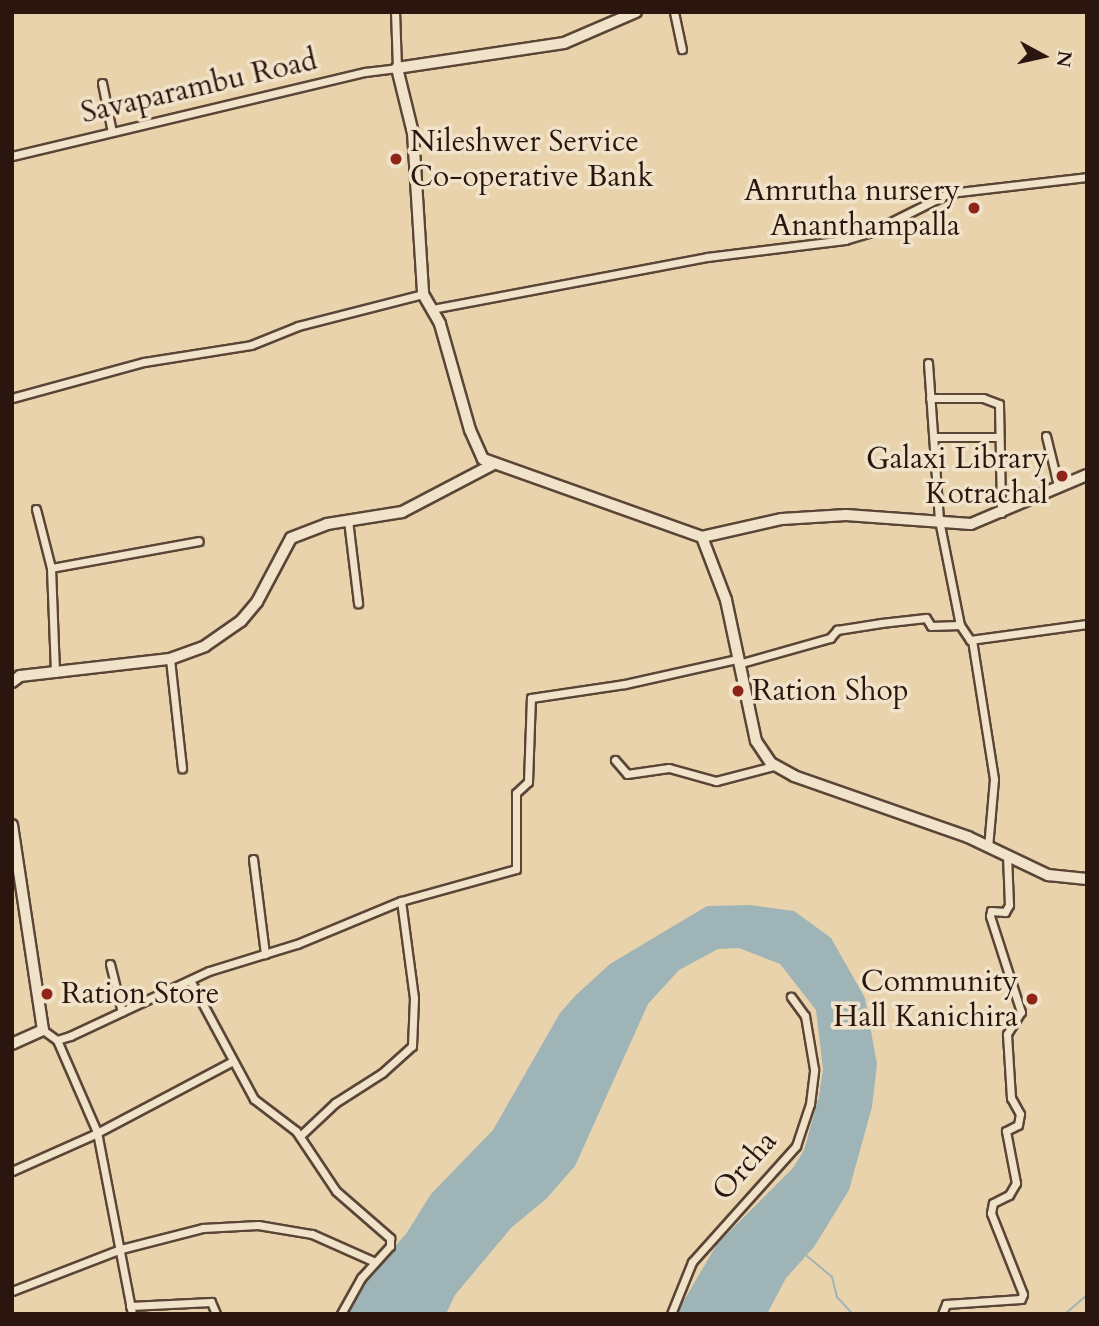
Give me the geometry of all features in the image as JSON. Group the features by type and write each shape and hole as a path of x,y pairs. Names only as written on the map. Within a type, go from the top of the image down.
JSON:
{"main road":[{"path":"636,12 554,45 397,68 413,133 423,294 432,309 477,450 492,465 583,491 702,537 782,519 846,515 918,523 939,520 971,524 1087,475"},
{"path":"15,678 170,659 205,646 241,621 271,581 283,545 291,538 348,520 402,512 492,465"},
{"path":"702,537 726,600 756,741 774,766 988,847 1048,876 1087,879"},
{"path":"12,825 43,1030 12,1044"}],"street":[{"path":"395,12 397,68"},
{"path":"674,12 682,50"},
{"name":"Savaparambu Road","path":"12,156 365,72 397,68"},
{"path":"102,83 112,132"},
{"path":"432,309 707,257 845,240 871,232 949,193 1087,177"},
{"path":"12,398 144,362 251,345 298,326 423,294"},
{"path":"928,363 939,520 960,625 972,639 995,779 988,847"},
{"path":"929,398 983,398 999,404 1001,513"},
{"path":"1046,436 1058,485"},
{"path":"935,437 999,437"},
{"path":"36,509 51,568 55,673"},
{"path":"348,520 358,603"},
{"path":"51,568 199,541"},
{"path":"57,1040 191,982 401,901 516,869 516,793 528,782 531,698 625,684 738,661 830,638 837,630 926,618 932,625 960,625"},
{"path":"972,639 1087,624"},
{"path":"170,659 182,768"},
{"path":"614,760 627,774 669,768 716,781 745,777 774,766"},
{"path":"942,1314 946,1304 1021,1299 1023,1294 990,1213 993,1203 1009,1195 1016,1183 1006,1131 1017,1125 1020,1114 1011,1098 1007,1034 1021,1012 990,916 992,911 1004,912 1009,905 1007,856"},
{"path":"253,859 265,954"},
{"path":"300,1136 335,1104 383,1073 412,1046 414,998 401,901"},
{"path":"110,964 122,1012"},
{"path":"191,982 231,1062 254,1098 300,1136 336,1191 390,1238 390,1246 375,1262 341,1314"},
{"name":"Orcha","path":"671,1314 692,1262 796,1146 810,1104 814,1069 805,1016 791,997"},
{"path":"43,1030 57,1040 97,1132 131,1310 211,1303 216,1314"},
{"path":"12,1171 97,1132 231,1062"},
{"path":"12,1291 121,1249 203,1228 258,1225 312,1234 375,1262"}],"water":[{"path":"750,905 794,911 831,938 865,998 877,1064 872,1107 849,1190 814,1247 786,1278 767,1314 676,1314 717,1244 793,1168 804,1150 819,1096 823,1069 816,1010 780,964 739,948 718,949 679,970 648,1004 575,1166 547,1198 511,1228 455,1295 446,1314 342,1314 361,1283 406,1234 431,1194 493,1130 560,1013 575,996 610,964 707,906"}],"waterway":[{"path":"807,1256 832,1277 837,1297 853,1314"},
{"path":"1065,1314 1087,1295"}],"place":[{"name":"Nileshwer Service Co-operative Bank","path":"396,159"},
{"name":"Amrutha nursery Ananthampalla","path":"974,208"},
{"name":"Galaxi Library Kotrachal","path":"1062,476"},
{"name":"Ration Shop","path":"738,691"},
{"name":"Ration Store","path":"47,994"},
{"name":"Community Hall Kanichira","path":"1032,999"}]}
